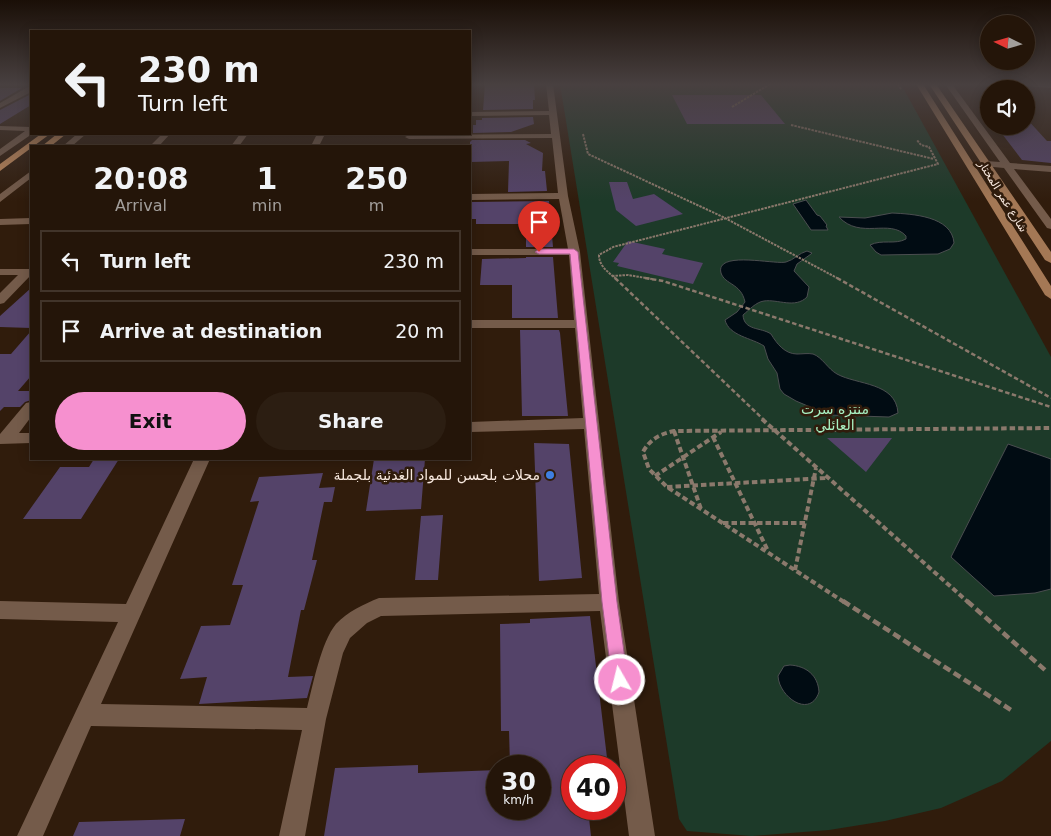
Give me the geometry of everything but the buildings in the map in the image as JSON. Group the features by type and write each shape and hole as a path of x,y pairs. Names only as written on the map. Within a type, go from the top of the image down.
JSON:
{"highway":[{"path":"31,145 45,135"},
{"path":"47,145 61,135"},
{"path":"0,168 30,146"},
{"path":"16,169 30,158"}],"main road":[{"name":"شارع عمر المختار","path":"943,123 1051,295"},
{"path":"958,123 1051,260"}],"street":[{"path":"553,123 562,196 574,252 610,602 642,836"},
{"path":"977,123 1050,222"},
{"path":"0,128 30,130"},
{"path":"0,153 30,131"},
{"path":"67,145 81,135"},
{"path":"155,145 165,135"},
{"path":"410,135 555,136"},
{"path":"986,164 1051,169"},
{"path":"0,199 30,175"},
{"path":"471,197 562,196"},
{"path":"0,222 30,221"},
{"path":"471,252 574,252"},
{"path":"0,272 30,272"},
{"path":"0,300 30,272"},
{"path":"471,324 580,324"},
{"path":"3,438 30,408"},
{"path":"471,427 591,423"},
{"path":"3,438 30,438"},
{"path":"30,836 202,460"},
{"path":"292,836 314,719 333,652 343,630 360,616 379,607 610,602"},
{"path":"0,610 132,613"},
{"path":"86,715 314,719"}],"path":[{"path":"791,125 935,159"},
{"path":"583,134 588,154 723,217 801,258 1051,398"},
{"path":"917,140 921,145 928,147 938,164 723,217 613,247 599,255 598,260 612,276 774,430 1045,670"},
{"path":"612,276 628,275 663,281 1051,407"},
{"path":"1012,710 667,486 649,469 643,452 648,442 662,434 674,431 1051,428"},
{"path":"674,431 702,509"},
{"path":"655,476 723,431"},
{"path":"713,437 769,553"},
{"path":"795,570 816,468"},
{"path":"667,486 827,478"},
{"path":"722,523 805,523"}],"green space":[{"name":"منتزه سرت العائلي","path":"566,123 922,123 1051,357 1051,741 1002,781 941,808 885,821 829,830 752,836 687,831 679,819"}],"shaded area":[{"path":"806,200 827,225 828,230 811,230 793,204"},
{"path":"892,213 910,214 939,222 952,234 954,243 950,249 938,254 881,255 870,245 879,242 902,241 906,239 906,236 892,229 856,227 847,224 839,217 865,218"},
{"path":"807,251 812,253 797,264 794,271 809,287 807,297 802,301 792,303 769,301 758,303 743,315 746,324 771,334 779,345 793,354 813,354 837,374 883,390 896,403 898,413 889,417 829,415 796,401 784,394 780,389 777,373 768,359 764,346 736,333 727,325 725,320 737,312 745,302 740,291 723,277 721,273 722,266 727,262 736,260 786,262"},
{"path":"1008,444 1051,459 1051,589 1035,593 994,596 951,557"},
{"path":"784,666 801,667 814,676 819,692 815,700 809,704 796,702 789,697 780,684 778,676"}],"place":[{"name":"محلات بلحسن للمواد الغدئية بلجملة","path":"550,475"}],"route":[{"path":"539,252 574,252 580,324 620,680"}]}
